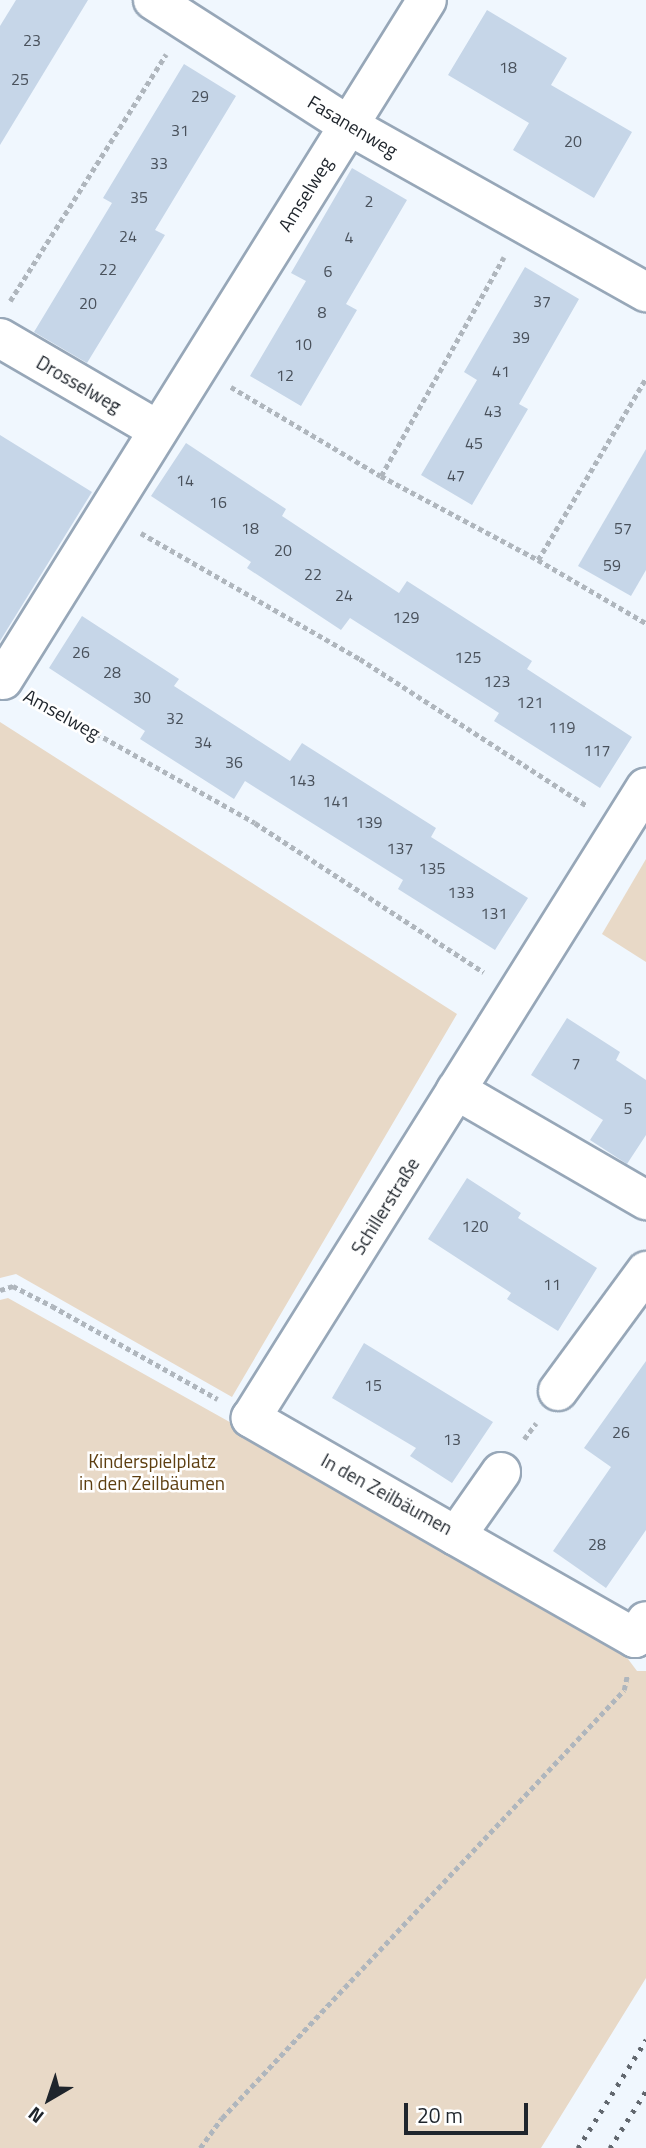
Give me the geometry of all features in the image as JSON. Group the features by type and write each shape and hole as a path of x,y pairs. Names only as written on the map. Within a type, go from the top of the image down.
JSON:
{"street":[{"name":"Fasanenweg","path":"153,0 348,125 646,292"},
{"name":"Amselweg","path":"3,680 427,0"},
{"name":"Drosselweg","path":"4,322 158,430"},
{"name":"Schillerstraße","path":"251,1418 646,788"},
{"path":"456,1090 646,1200"},
{"path":"558,1391 646,1271"},
{"name":"In den Zeilbäumen","path":"251,1418 456,1536 501,1472"},
{"path":"456,1536 640,1630"}],"path":[{"path":"4,322 187,22"},
{"path":"381,476 523,224"},
{"path":"197,367 381,476 538,559 646,623"},
{"path":"538,559 646,378"},
{"path":"106,514 338,645 620,827"},
{"name":"Amselweg","path":"3,680 255,823 517,993"},
{"path":"0,1290 13,1286 251,1418"},
{"path":"501,1472 558,1391"},
{"path":"200,2148 241,2098 624,1690 640,1630"}],"green space":[{"path":"0,722 457,1014 232,1397 16,1274 0,1278"},
{"path":"646,859 646,962 602,934"},
{"name":"Kinderspielplatz in den Zeilbäumen","path":"8,1298 267,1443 622,1651 637,1671 646,1671 646,1978 541,2148 0,2148 0,1300"}],"building":[{"path":"16,0 88,0 0,145 0,26"},
{"path":"487,10 567,58 551,85 632,132 594,198 513,150 529,123 448,75"},
{"path":"184,64 236,96 155,230 165,235 87,363 34,332 112,203 103,198"},
{"path":"352,168 407,200 346,304 357,310 301,406 250,376 306,281 291,273"},
{"path":"525,267 579,299 519,404 528,409 472,505 421,475 477,380 464,372"},
{"path":"0,435 92,492 0,641"},
{"path":"186,443 286,509 282,516 399,593 407,581 532,661 527,669 632,737 600,788 494,721 499,713 350,618 341,630 247,568 251,562 151,496"},
{"path":"646,449 646,570 631,596 578,566"},
{"path":"82,616 179,679 174,686 290,761 302,743 436,828 431,837 528,898 495,950 398,889 403,880 245,781 234,799 140,739 145,731 49,668"},
{"path":"567,1018 620,1052 616,1060 646,1080 646,1135 627,1164 590,1140 603,1120 531,1075"},
{"path":"467,1178 521,1213 518,1218 597,1268 558,1331 507,1299 511,1293 428,1239"},
{"path":"364,1343 493,1422 452,1483 410,1456 416,1448 332,1398"},
{"path":"646,1361 646,1530 606,1588 553,1551 611,1467 584,1448"}],"railway":[{"path":"578,2148 646,2040"},
{"path":"610,2148 646,2091"}]}
